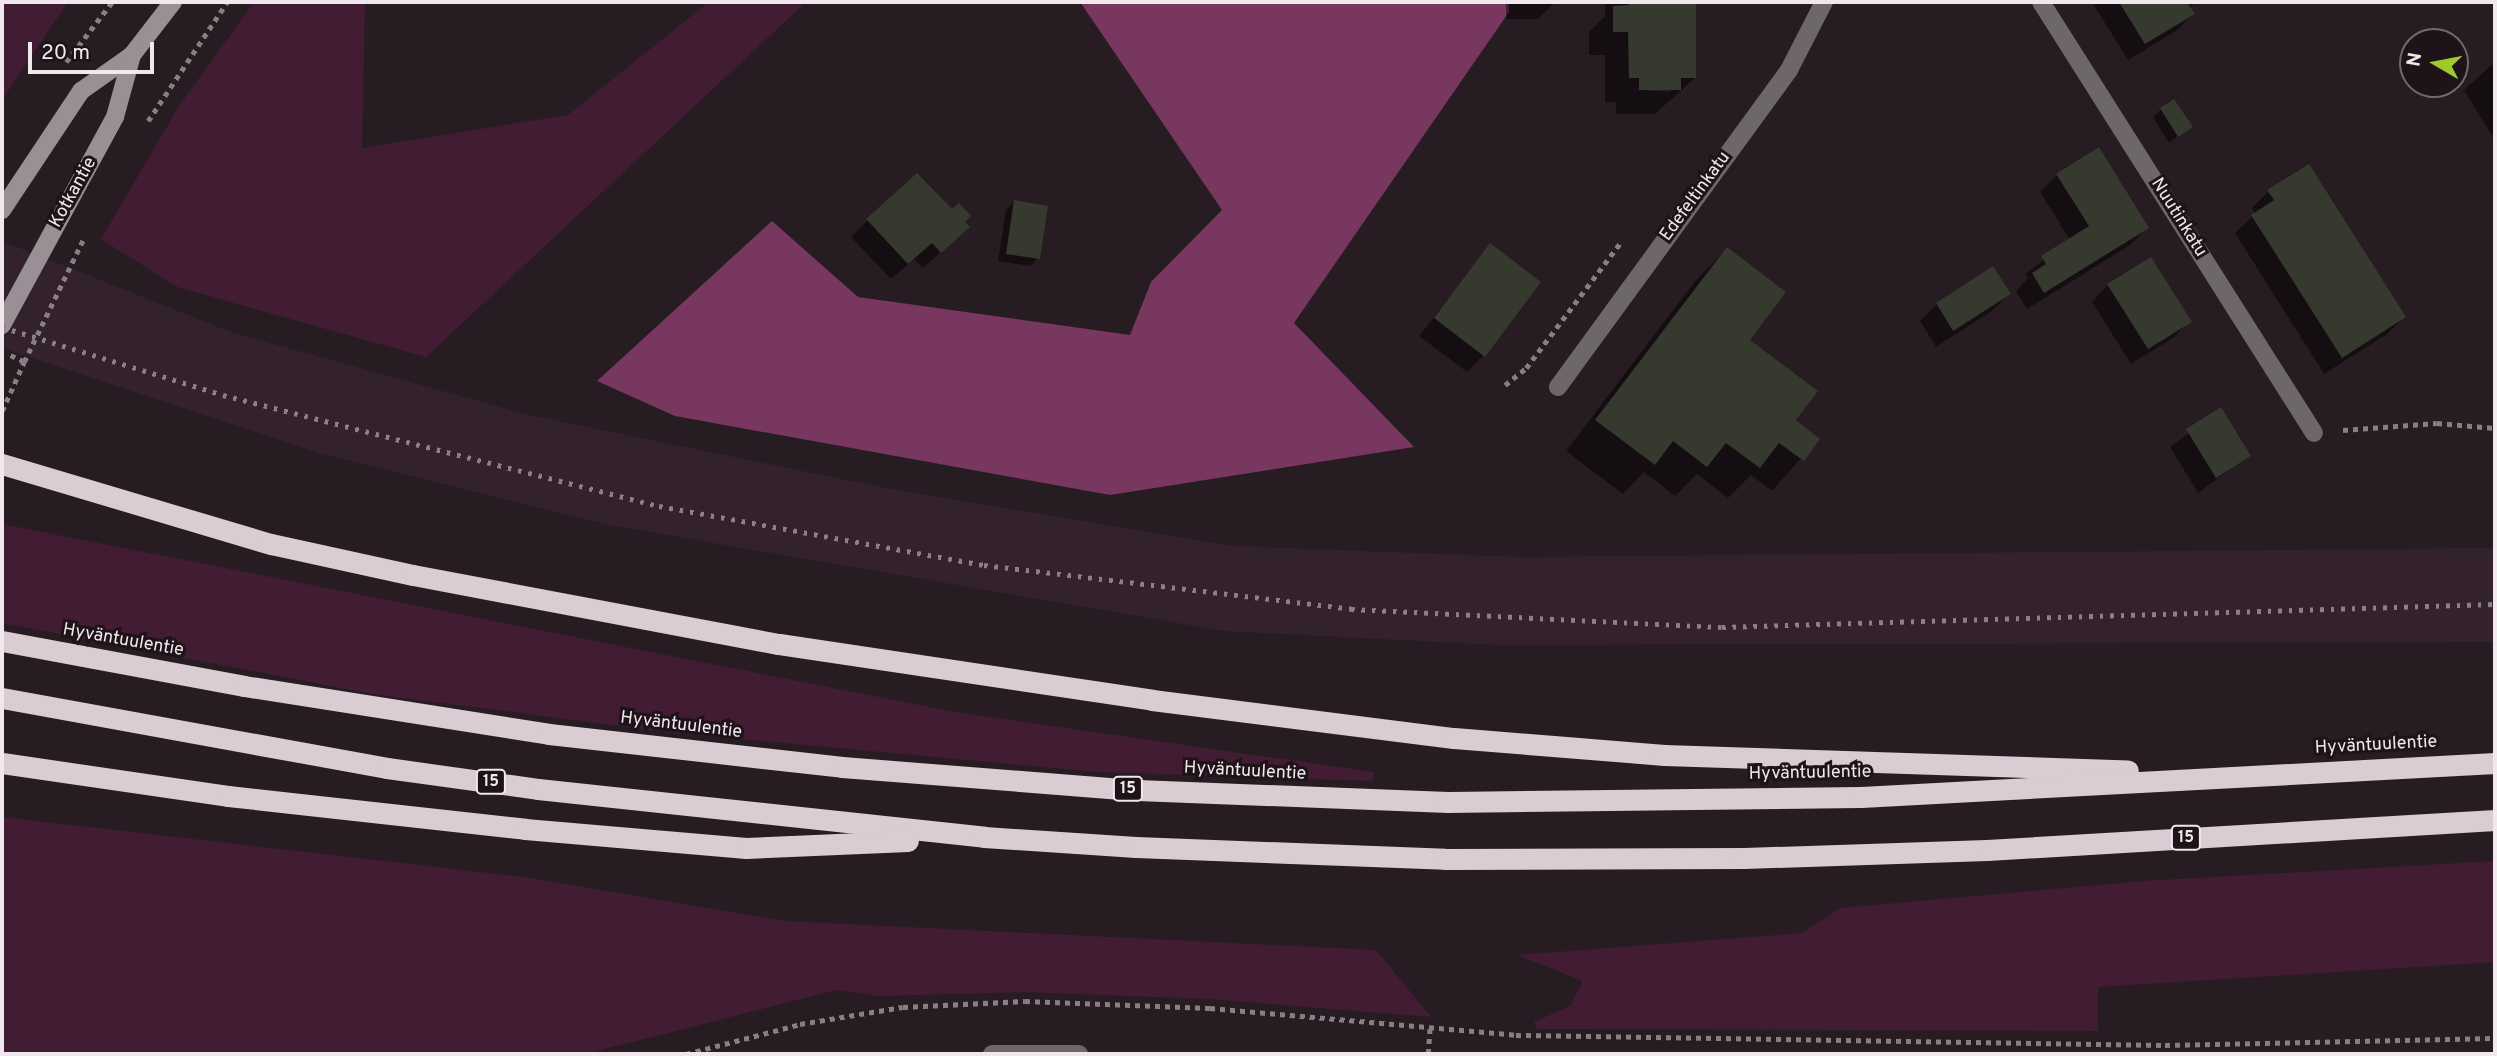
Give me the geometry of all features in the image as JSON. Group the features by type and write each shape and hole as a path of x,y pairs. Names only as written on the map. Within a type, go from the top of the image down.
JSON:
{"highway":[{"path":"2,464 271,544 414,575 779,644 1152,700 1454,738 1664,755 2263,775"},
{"name":"Hyväntuulentie","path":"2,641 244,686 550,734 842,767 1136,790 1541,802 1861,797 2495,762"},
{"name":"15","path":"2,698 387,768 751,814 984,838 1292,855 1661,859 1987,850 2495,820"},
{"path":"2,762 296,804 746,848 984,838"}],"street":[{"name":"Kotkantie","path":"2,210 82,91 132,55 173,2"},
{"name":"Edefeltinkatu","path":"1559,387 1789,70 1824,2"},
{"name":"Nuutinkatu","path":"2041,2 2314,433"},
{"name":"Kotkantie","path":"2,325 116,117 132,55"},
{"path":"992,1054 1079,1054"}],"path":[{"path":"146,125 168,84 227,2"},
{"path":"2,411 90,228"},
{"path":"1505,385 1526,368"},
{"path":"2314,433 2437,423 2495,428"},
{"path":"686,1054 800,1024 972,1002 1210,1008 1516,1035 2165,1045 2495,1038"},
{"path":"1428,1054 1430,1028"}],"shaded area":[{"path":"2,2 68,2 2,100"},
{"path":"254,2 365,2 362,148 568,115 709,2 806,2 426,357 177,287 101,239 179,106"},
{"path":"1080,2 1509,2 1509,12 1294,323 1414,447 1110,495 675,416 597,381 772,221 858,297 1130,335 1151,282 1222,210"},
{"path":"2,241 231,332 529,415 881,487 1234,546 1521,557 2495,548 2495,642 1497,645 1224,631 609,525 318,453 2,348"},
{"path":"2,524 955,712 1374,772 1373,781 1098,772 674,733 372,694 2,623"},
{"path":"2,817 524,877 785,921 1376,950 1431,1017 1209,999 1025,992 879,996 837,990 585,1054 2,1054"},
{"path":"2495,861 2495,962 2098,987 2098,1031 1537,1029 1534,1022 1570,1006 1583,981 1517,955 1802,933 1840,908 2143,881"}],"building":[{"path":"1629,2 1696,2 1696,78 1681,78 1681,90 1639,90 1639,78 1629,78 1628,32 1613,32 1613,6 1629,5"},
{"path":"2119,2 2195,2 2189,5 2195,14 2145,44"},
{"path":"2174,99 2193,127 2178,137 2160,108"},
{"path":"2099,147 2149,228 2044,293 2032,273 2046,264 2041,256 2089,226 2056,174"},
{"path":"2309,164 2406,317 2342,358 2251,215 2274,200 2267,190"},
{"path":"917,173 952,209 959,203 971,216 965,222 970,227 941,253 932,243 908,264 866,219"},
{"path":"1014,200 1048,206 1040,259 1006,254"},
{"path":"1490,243 1541,282 1485,357 1434,318"},
{"path":"1727,247 1786,292 1750,340 1818,391 1796,420 1820,439 1804,461 1779,443 1760,468 1726,443 1707,467 1673,441 1655,465 1595,420"},
{"path":"2151,257 2192,322 2148,349 2107,284"},
{"path":"1993,266 2011,294 1953,331 1936,303"},
{"path":"2221,407 2251,456 2216,478 2186,429"}],"railway":[{"path":"2,327 223,395 659,506 984,565 1351,609 1722,627 2495,604"}]}
